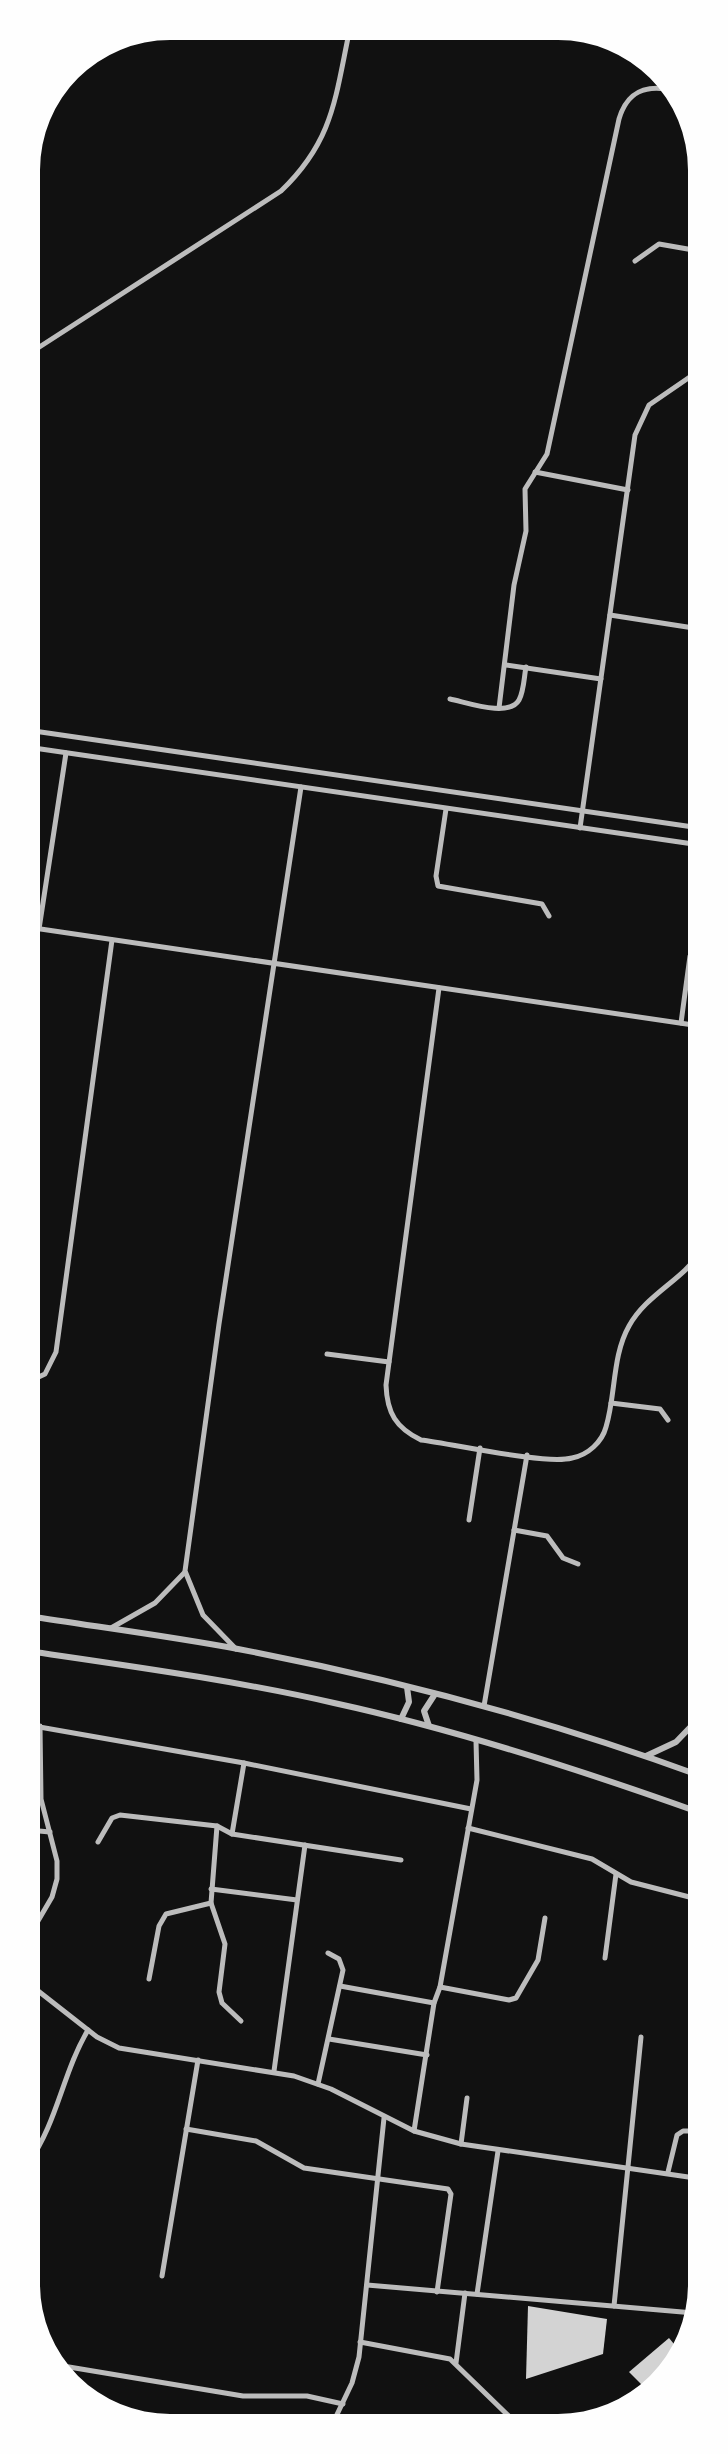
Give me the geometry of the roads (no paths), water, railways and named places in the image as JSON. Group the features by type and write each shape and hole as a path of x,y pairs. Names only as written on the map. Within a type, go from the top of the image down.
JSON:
{"street":[{"path":"40,347 281,191 300,173 318,149 329,125 347,40"},
{"path":"499,708 514,585 526,531 525,489 547,454 623,105 645,88 659,89"},
{"path":"635,261 659,244 688,249"},
{"path":"580,828 640,419 661,393 688,377"},
{"path":"535,472 628,490"},
{"path":"610,615 688,627"},
{"path":"506,665 601,679"},
{"path":"450,699 499,708 518,702 526,667"},
{"path":"40,732 688,826"},
{"path":"40,749 688,843"},
{"path":"40,922 66,753"},
{"path":"237,1649 203,1615 185,1571 301,787"},
{"path":"446,809 436,876 438,886 542,904 549,916"},
{"path":"40,929 688,1024"},
{"path":"40,1376 45,1374 56,1352 112,940"},
{"path":"681,1023 688,971"},
{"path":"439,988 389,1362 386,1403 393,1419 405,1432 421,1440 559,1460 588,1452 606,1429 621,1348 631,1323 648,1303 688,1268"},
{"path":"327,1354 389,1362"},
{"path":"611,1403 660,1409 668,1420"},
{"path":"469,1520 480,1448"},
{"path":"484,1706 527,1455"},
{"path":"514,1530 547,1536 563,1558 578,1564"},
{"path":"108,1629 155,1603 185,1571"},
{"path":"40,1618 237,1649 407,1687 484,1706 688,1771"},
{"path":"40,1653 245,1685 401,1719 688,1809"},
{"path":"401,1719 409,1702 407,1687"},
{"path":"429,1727 424,1711 435,1694"},
{"path":"40,1918 52,1897 57,1879 57,1861 41,1799 40,1726 471,1809"},
{"path":"645,1756 676,1742 688,1730"},
{"path":"414,2131 434,2003 440,1987 477,1780 476,1741"},
{"path":"232,1834 244,1763"},
{"path":"98,1842 112,1818 120,1815 217,1826 232,1834 401,1860"},
{"path":"217,1826 211,1903 225,1937 220,1998 241,2021"},
{"path":"468,1828 592,1859 631,1882 688,1897"},
{"path":"40,1831 50,1832"},
{"path":"274,2071 305,1845"},
{"path":"605,1958 616,1874"},
{"path":"211,1889 297,1900"},
{"path":"149,1979 161,1920 172,1911 211,1903"},
{"path":"440,1987 509,2000 516,1998 536,1967 545,1918"},
{"path":"318,2084 342,1964 328,1953"},
{"path":"340,1986 434,2003"},
{"path":"40,1992 88,2030 119,2048 274,2071 318,2084 414,2131 461,2144 688,2176"},
{"path":"40,2143 47,2131 66,2072 88,2030"},
{"path":"614,2306 625,2168 641,2037"},
{"path":"329,2039 427,2055"},
{"path":"162,2276 198,2060"},
{"path":"461,2144 467,2098"},
{"path":"338,2414 356,2370 384,2118"},
{"path":"186,2129 256,2141 304,2168 450,2192 437,2292"},
{"path":"668,2172 677,2135 688,2131"},
{"path":"477,2294 498,2151"},
{"path":"367,2285 685,2312"},
{"path":"456,2363 465,2293"},
{"path":"360,2342 437,2355 456,2363 507,2414"},
{"path":"71,2367 235,2395 307,2396 343,2404"}]}
